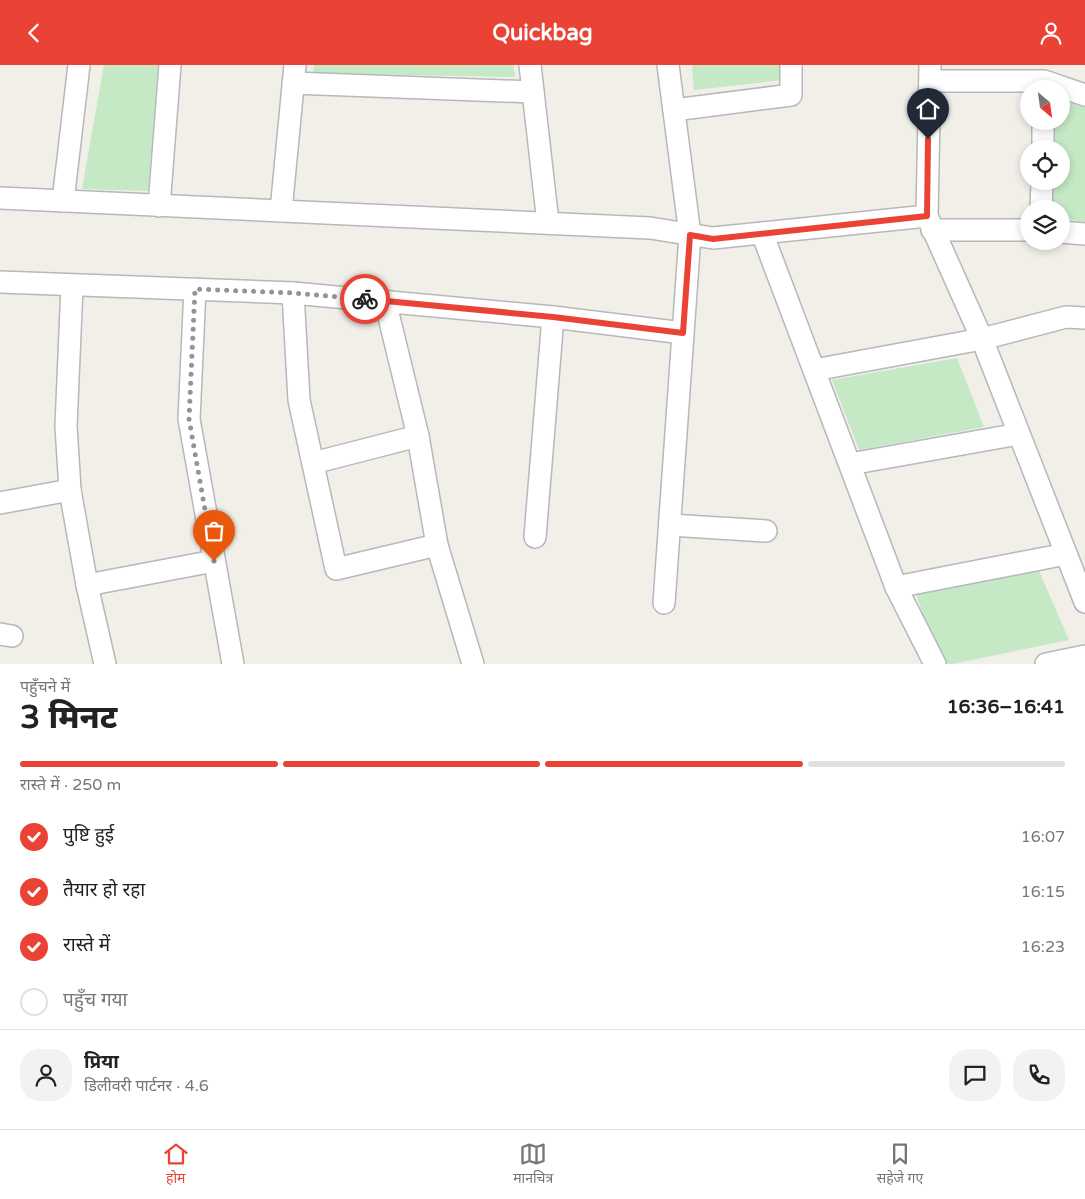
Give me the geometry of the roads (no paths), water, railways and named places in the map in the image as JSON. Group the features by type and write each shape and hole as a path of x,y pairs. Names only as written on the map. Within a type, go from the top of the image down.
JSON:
{"street":[{"path":"63,201 79,65"},
{"path":"158,205 170,65"},
{"path":"530,65 548,223"},
{"path":"664,603 690,235 668,65"},
{"path":"674,110 791,95 791,65"},
{"path":"1085,95 1044,78 930,73 930,223 982,339 1085,602"},
{"path":"281,211 294,74 533,92"},
{"path":"0,198 650,228 713,239 762,233 930,223 1020,230"},
{"path":"762,233 896,587 935,664"},
{"path":"1070,233 1085,234"},
{"path":"0,282 294,293 553,317 683,333"},
{"path":"72,286 66,426 70,490 87,585 105,664"},
{"path":"195,289 189,419 233,664"},
{"path":"294,293 299,400 336,569 437,545"},
{"path":"385,301 418,436 437,545 473,664"},
{"path":"535,537 553,317"},
{"path":"814,370 982,339 1066,317 1085,318"},
{"path":"850,464 1019,434"},
{"path":"313,463 418,436"},
{"path":"0,503 70,490"},
{"path":"670,525 766,531"},
{"path":"896,587 1066,554"},
{"path":"87,585 214,561"},
{"path":"1046,664 1085,655"}]}
